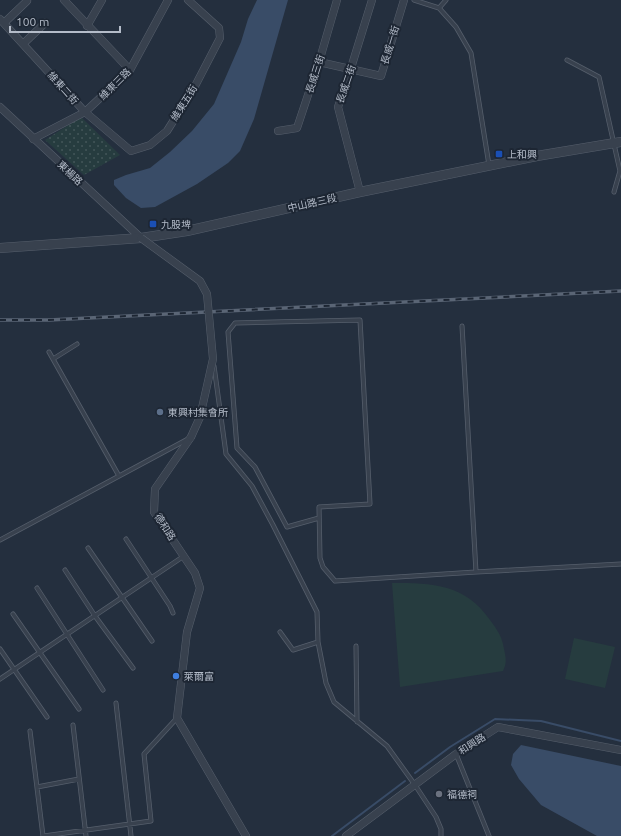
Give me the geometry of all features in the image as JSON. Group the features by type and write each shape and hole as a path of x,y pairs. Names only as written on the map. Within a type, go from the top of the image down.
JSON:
{"street":[{"path":"64,0 130,70"},
{"path":"87,26 102,0"},
{"name":"維東三路","path":"33,139 85,112 130,70 168,0"},
{"name":"維東五街","path":"131,151 150,145 167,131 194,88 220,38 219,28 188,0"},
{"name":"長威三街","path":"278,131 297,128 319,62 337,0"},
{"name":"長威二街","path":"360,192 338,107 372,0"},
{"name":"長威一街","path":"319,62 381,76 404,0"},
{"path":"2,21 27,1"},
{"name":"維東二街","path":"2,21 85,112 131,151"},
{"path":"23,44 45,23"},
{"name":"東楊路","path":"0,107 141,238"},
{"name":"中山路三段","path":"0,248 141,238 187,231 360,192 537,156 618,142"},
{"name":"德和路","path":"141,238 200,281 207,294 213,359 200,418 191,437 156,489 154,504 154,512 195,573 200,588 187,632 177,718"},
{"path":"177,718 246,836"},
{"name":"和興路","path":"346,836 456,754 498,727 621,750"}],"lane":[{"path":"414,0 439,8 456,27 471,53 489,166"},
{"path":"439,8 446,0"},
{"path":"567,60 599,78 618,142 620,171 614,192"},
{"path":"319,518 287,527 255,467 237,448 228,332 235,323 360,320 370,504 319,507 320,558 323,567 335,581 621,564"},
{"path":"462,326 476,572"},
{"path":"53,359 77,344"},
{"path":"49,352 119,476"},
{"path":"213,359 226,454 252,486 273,524 317,612 318,642 326,683 334,702 387,746 436,817 442,829 441,836"},
{"path":"0,540 191,437"},
{"path":"126,539 170,606 173,613"},
{"path":"88,548 152,641"},
{"path":"0,679 184,556"},
{"path":"65,570 95,616 133,668"},
{"path":"37,588 102,690"},
{"path":"13,614 79,709"},
{"path":"280,632 293,650 318,642"},
{"path":"356,646 357,722"},
{"path":"0,649 47,717"},
{"path":"116,703 131,836"},
{"path":"30,731 43,836 151,821 144,754 177,718"},
{"path":"73,725 86,836"},
{"path":"456,754 489,836"},
{"path":"37,787 80,779"}],"green space":[{"path":"81,117 120,155 84,175 45,140"},
{"path":"392,583 434,585 459,592 470,599 480,608 500,635 506,658 503,671 400,687"},
{"path":"574,638 615,647 605,688 565,679"}],"water":[{"path":"257,0 288,0 254,119 240,151 228,163 197,184 155,207 141,208 126,198 114,185 114,180 150,168 170,152 192,131 214,104 241,42 248,19"},
{"path":"521,745 621,766 621,836 597,836 541,805 519,779 511,765 513,754"}],"waterway":[{"path":"415,773 450,747 495,719 541,721 621,741"},
{"path":"332,836 405,781"}],"railway":[{"path":"0,320 49,320 621,291"}],"place":[{"name":"上和興","path":"499,154"},
{"name":"九股埤","path":"153,224"},
{"name":"東興村集會所","path":"160,412"},
{"name":"萊爾富","path":"176,676"},
{"name":"福德祠","path":"439,794"}]}
